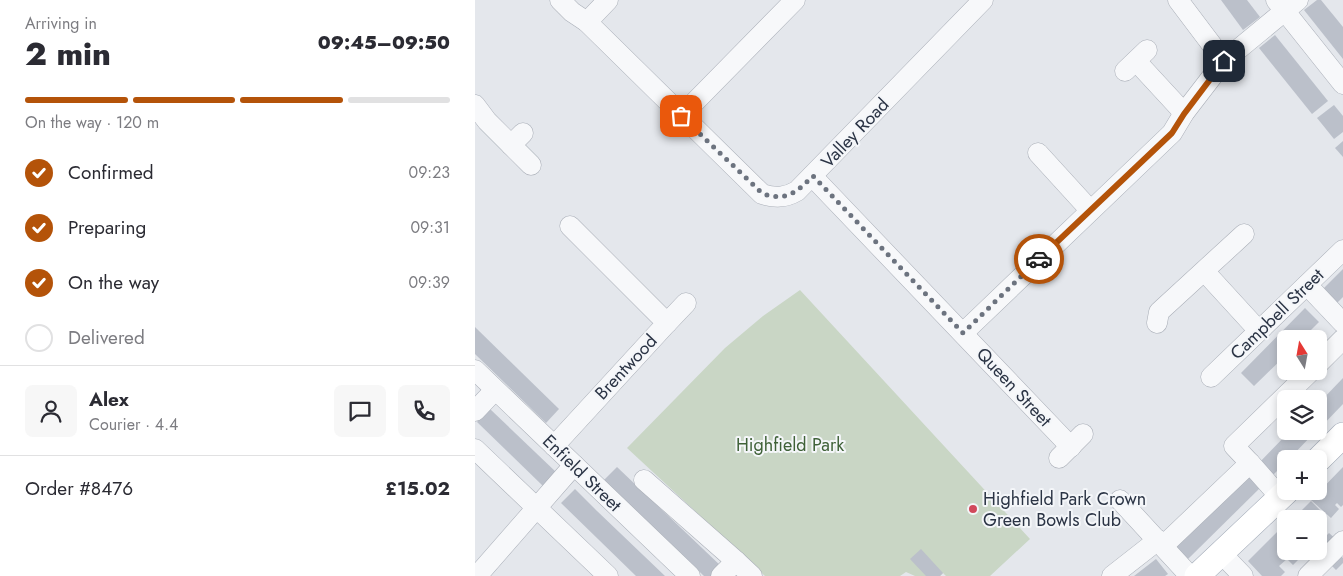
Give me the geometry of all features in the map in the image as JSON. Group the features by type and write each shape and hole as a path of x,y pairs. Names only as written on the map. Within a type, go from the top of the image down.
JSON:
{"main road":[{"path":"1327,451 1343,435"},
{"path":"1197,576 1278,500"}],"street":[{"name":"Valley Road","path":"560,0 572,12 587,22 681,116 763,194 772,196 788,196 813,176 983,0"},
{"path":"587,22 608,0"},
{"path":"681,116 795,0"},
{"path":"1178,0 1224,61"},
{"path":"963,333 1172,133 1224,61 1286,4 1343,84"},
{"path":"1136,60 1184,114"},
{"path":"475,105 487,121 517,139 531,165"},
{"path":"1038,152 1047,174 1090,210"},
{"name":"Queen Street","path":"813,176 1071,446"},
{"name":"Brentwood","path":"553,446 667,323 570,227"},
{"path":"1156,314 1205,272 1244,234"},
{"name":"Campbell Street","path":"1211,377 1343,250"},
{"path":"1205,272 1259,331"},
{"path":"1307,285 1343,323"},
{"path":"667,323 686,303"},
{"path":"1327,355 1343,339"},
{"name":"Enfield Street","path":"475,370 690,576"},
{"path":"1277,488 1250,464 1234,446 1302,380"},
{"path":"475,411 495,390"},
{"path":"475,449 607,576"},
{"path":"1111,576 1160,543 1250,464"},
{"path":"480,575 575,466"},
{"path":"644,480 752,576"},
{"path":"1120,500 1191,576"},
{"path":"1308,576 1343,540"},
{"path":"1222,554 1243,576"},
{"path":"721,576 736,561"}],"green space":[{"name":"Highfield Park","path":"800,290 1030,539 990,576 946,576 943,573 940,576 915,576 906,572 900,576 765,576 627,448 725,348 763,316"}],"building":[{"path":"1221,0 1247,0 1260,17 1243,30"},
{"path":"1317,0 1321,0 1343,27 1343,59 1304,10"},
{"path":"1275,35 1328,101 1312,114 1259,48"},
{"path":"1334,105 1343,116 1343,132 1334,139 1317,118"},
{"path":"1343,141 1343,157 1335,148"},
{"path":"1343,269 1343,297 1336,304 1322,290"},
{"path":"1305,308 1319,322 1311,330 1283,330"},
{"path":"475,327 559,409 546,423 475,354"},
{"path":"1277,336 1277,364 1254,386 1241,373"},
{"path":"1343,378 1343,404 1327,421 1327,395"},
{"path":"490,409 557,473 544,487 477,422"},
{"path":"1281,440 1307,440 1298,450 1277,450 1277,471 1269,479 1256,466"},
{"path":"617,467 723,568 715,576 704,576 604,480"},
{"path":"1343,467 1343,505 1341,507 1337,503 1335,505 1339,509 1331,518 1327,514 1327,510 1322,510 1311,500 1327,500 1327,484"},
{"path":"1250,471 1263,485 1188,559 1175,545"},
{"path":"575,489 665,576 636,576 561,503"},
{"path":"1311,501 1320,510 1302,510"},
{"path":"1277,532 1277,560 1286,560 1279,566 1285,572 1281,576 1262,576 1248,561"},
{"path":"1329,533 1338,541 1327,552 1327,535"},
{"path":"921,549 943,573 940,576 926,576 910,559"},
{"path":"1340,555 1343,558 1343,563 1336,570 1330,564"},
{"path":"1156,559 1168,574 1165,576 1134,576"},
{"path":"1288,560 1298,560 1293,565"}],"way so far":[{"path":"681,116 763,194 788,196 797,191 813,176 963,333 1039,259"}],"place":[{"name":"Highfield Park Crown Green Bowls Club","path":"973,509"}],"route":[{"path":"1039,259 1172,133 1224,61"}]}
